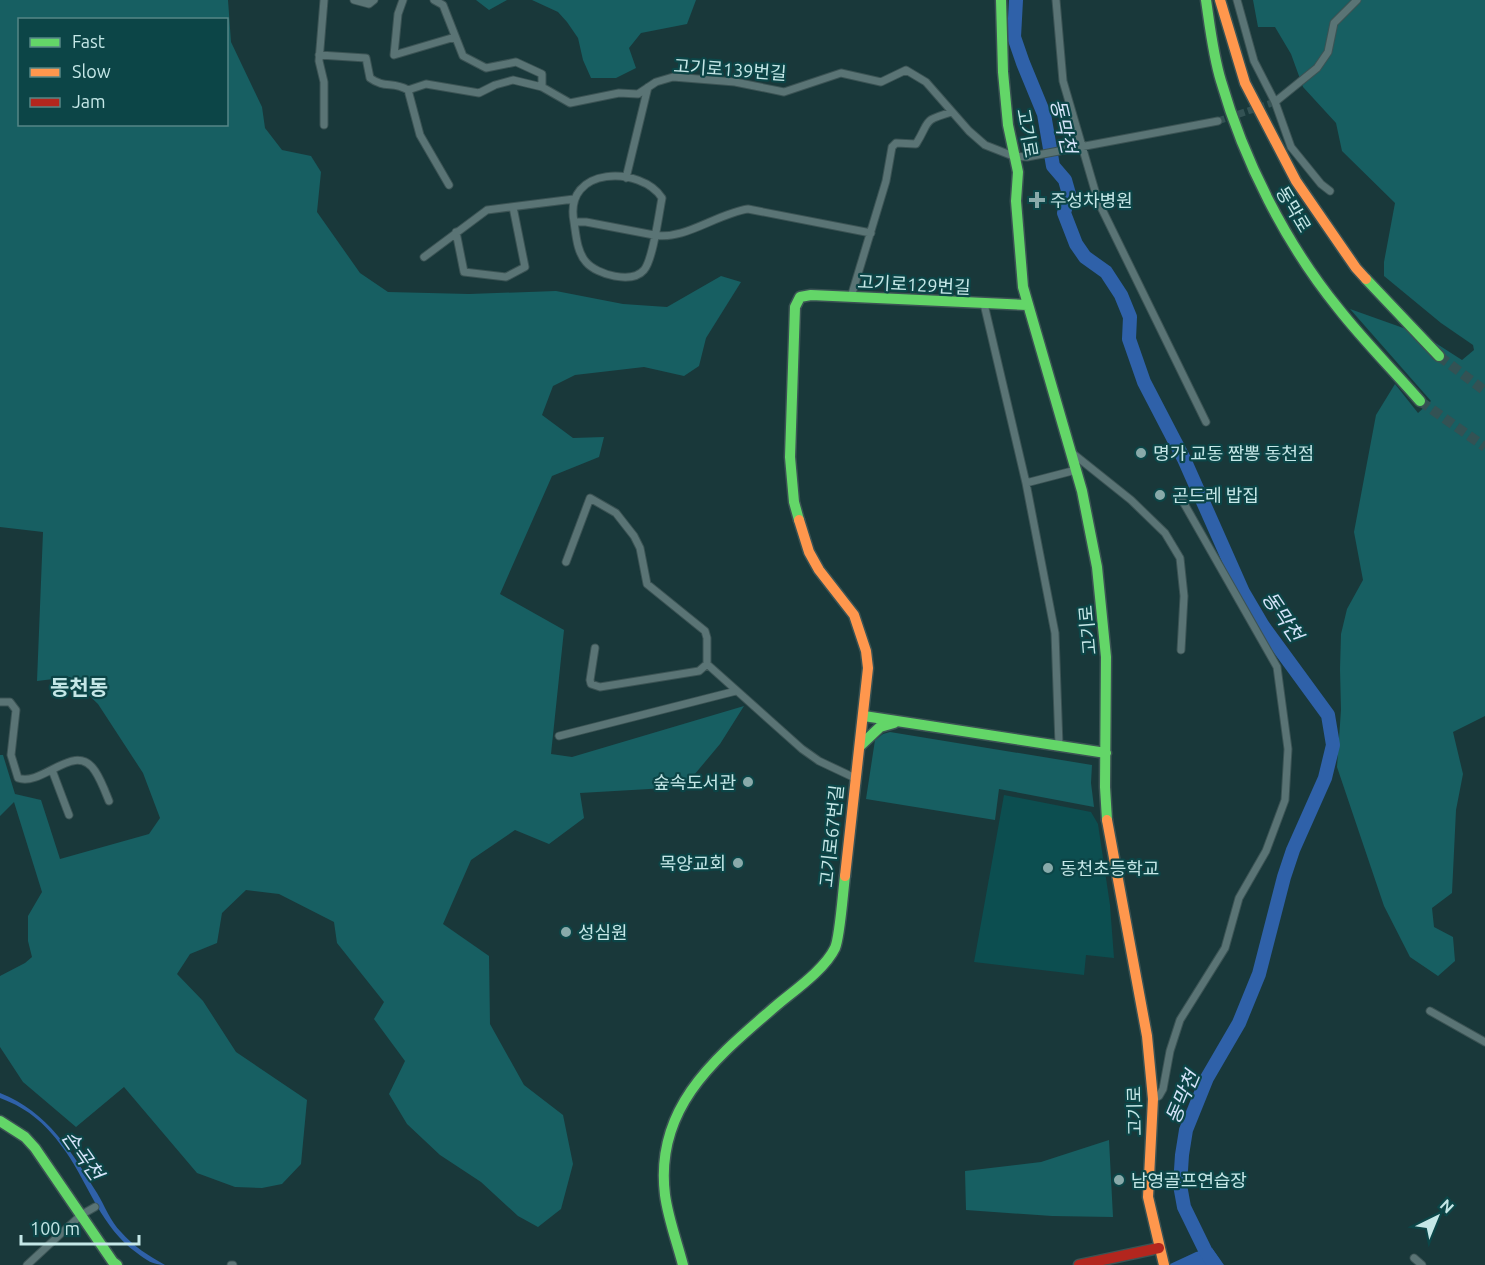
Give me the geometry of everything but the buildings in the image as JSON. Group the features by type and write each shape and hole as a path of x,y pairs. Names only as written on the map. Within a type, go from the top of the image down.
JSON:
{"street":[{"path":"324,0 319,55 324,82 324,125"},
{"path":"354,0 369,4 374,0"},
{"path":"403,0 398,14 394,55 455,37"},
{"name":"고기로","path":"1001,0 1003,72 1008,125 1018,172 1016,201 1022,276 1027,305 1071,452 1091,530 1102,609 1107,691 1107,825 1147,1036 1153,1099 1148,1197 1164,1264"},
{"path":"1056,0 1063,81 1098,201 1206,422"},
{"name":"동막로","path":"1206,0 1207,19 1220,76 1240,138 1267,198 1328,296 1420,402"},
{"name":"동막로","path":"1220,0 1245,83 1296,181 1356,267 1439,356"},
{"path":"1237,0 1254,61 1275,102 1291,147 1321,184 1330,191"},
{"path":"1275,102 1317,68 1328,52 1334,24 1357,0"},
{"name":"고기로139번길","path":"438,1 443,5 463,56 486,68 516,62 542,74 542,87 570,104 619,93 638,94 656,82 673,77 735,82 784,92 841,73 881,82 906,70 926,82 969,131 985,145 1013,156 1027,157 1218,121"},
{"path":"319,55 366,58 370,78 379,85 399,85 408,90 420,135 449,185"},
{"path":"408,90 426,84 478,93 513,80 542,87"},
{"path":"626,178 648,87"},
{"path":"851,297 886,181 892,147 896,143 916,144 926,123 933,118 952,112"},
{"path":"597,177 626,178 651,185 662,198 645,269 636,276 626,277 596,270 585,261 579,248 574,222 572,206 574,199 584,184 597,177"},
{"path":"424,257 487,210 574,199"},
{"path":"456,232 464,272 506,277 525,267 513,207"},
{"path":"574,222 586,222 663,237 681,233 735,211 748,209 870,233"},
{"name":"고기로129번길","path":"864,716 868,668 861,633 854,615 808,552 794,501 790,457 795,307 800,297 811,295 1027,305"},
{"path":"984,304 1026,483 1055,633 1059,745"},
{"path":"1071,452 1165,533 1180,558 1184,596 1181,650"},
{"path":"1026,483 1076,470"},
{"path":"567,562 590,498 616,513 634,536 640,548 647,584 705,631 707,664 699,671 600,687 591,684 590,680 595,648"},
{"path":"1153,1099 1159,1096 1163,1089 1170,1051 1180,1020 1225,948 1239,898 1266,851 1286,800 1287,780 1288,749 1277,667 1182,500"},
{"name":"고기로67번길","path":"683,1265 665,1193 664,1153 671,1124 679,1107 705,1072 798,987 836,947 855,778 812,757 707,664"},
{"path":"559,736 736,691"},
{"path":"0,702 10,702 16,710 11,755 18,778 28,780 73,760 88,764 97,772 109,801"},
{"path":"855,778 864,716 1106,753"},
{"path":"861,746 880,727 901,721"},
{"path":"52,770 69,815"},
{"path":"1430,1011 1485,1042"},
{"path":"0,1121 25,1137 36,1148 117,1265"},
{"path":"27,1265 81,1215 95,1207"},
{"path":"1079,1265 1159,1248"},
{"path":"1414,1258 1422,1265"}],"shaded area":[{"path":"0,0 228,0 231,42 262,107 265,128 282,150 311,156 321,172 317,212 360,273 388,292 469,294 556,291 623,304 667,307 721,276 741,282 706,338 699,366 684,376 644,367 575,375 553,386 542,415 573,438 604,437 599,457 552,476 500,594 564,630 551,754 572,757 744,706 720,744 684,787 580,793 584,818 549,844 515,830 471,860 443,924 489,956 490,1024 524,1085 563,1115 573,1164 561,1209 538,1227 518,1216 481,1182 440,1155 407,1124 389,1094 405,1061 374,1019 384,1002 337,943 334,922 279,894 246,890 222,913 217,943 190,954 177,974 203,1001 236,1052 307,1100 301,1164 282,1184 262,1188 235,1187 197,1173 124,1087 76,1127 23,1082 0,1047 0,976 32,957 28,941 28,916 42,892 14,802 0,816 0,755 3,755 15,794 41,800 60,859 149,834 160,818 143,773 98,704 70,677 37,681 43,532 0,527"},
{"path":"476,0 507,0 489,10"},
{"path":"532,0 696,0 687,24 641,33 629,48 636,68 616,78 591,78 583,60 578,38 567,22 558,12"},
{"path":"1253,0 1485,0 1485,716 1453,732 1463,774 1456,810 1452,893 1432,908 1434,927 1453,937 1455,961 1438,976 1410,957 1384,906 1337,767 1341,710 1341,634 1347,609 1363,580 1354,532 1376,415 1395,384 1418,413 1431,401 1350,309 1423,335 1462,360 1474,350 1473,345 1441,323 1384,276 1384,262 1395,203 1342,151 1336,123 1303,87 1291,54 1275,27 1258,27"},
{"path":"890,732 1092,765 1091,783 1094,807 999,789 995,820 866,799 875,740"},
{"name":"동천초등학교","path":"1004,795 1091,812 1098,824 1110,905 1114,958 1086,955 1084,975 974,962"},
{"path":"1109,1140 1113,1217 1052,1216 966,1210 965,1171 1041,1162"}],"water":[{"path":"0,1093 32,1111 57,1134 78,1162 117,1228 136,1246 165,1265 147,1260 125,1243 105,1219 66,1152 52,1134 38,1119 11,1102 0,1098"},
{"path":"1212,1248 1224,1265 1168,1265 1196,1252"}],"waterway":[{"name":"동막천","path":"1016,0 1014,37 1044,114 1053,166 1065,180 1069,194 1064,213 1076,244 1085,257 1106,272 1121,295 1130,317 1129,339 1144,382 1184,459 1243,592 1263,626 1328,715 1333,745 1325,778 1293,850 1284,877 1259,974 1239,1023 1207,1078 1186,1130 1180,1185 1184,1207 1206,1252 1215,1265"}],"tunnel":[{"path":"1218,121 1275,102"},
{"path":"1439,356 1485,391"},
{"path":"1420,401 1485,447"}],"traffic: fast":[{"path":"1001,0 1003,72 1008,125 1018,172 1016,201 1023,287 1082,491 1097,567 1106,657 1107,820"},
{"path":"1206,0 1214,51 1230,111 1254,171 1284,229 1338,308 1420,401"},
{"path":"1366,279 1439,356"},
{"path":"799,520 794,502 790,457 795,307 800,297 811,295 1027,305"},
{"path":"864,716 1106,753"},
{"path":"861,745 880,727 894,723"},
{"path":"683,1265 665,1195 664,1163 669,1135 680,1109 694,1086 712,1065 755,1024 809,979 830,956 835,948 838,934 845,876"},
{"path":"0,1121 25,1137 35,1148 117,1265"}],"traffic: slow":[{"path":"1220,0 1245,83 1296,181 1366,279"},
{"path":"799,520 809,552 819,570 854,615 866,651 868,668 845,876"},
{"path":"1107,820 1147,1036 1153,1099 1148,1197 1164,1265"}],"traffic: jam":[{"path":"1079,1265 1159,1248"}],"place":[{"name":"주성차병원","path":"1037,200"},
{"name":"명가 교동 짬뽕 동천점","path":"1141,453"},
{"name":"곤드레 밥집","path":"1160,495"},
{"name":"숲속도서관","path":"748,782"},
{"name":"목양교회","path":"738,863"},
{"name":"동천초등학교","path":"1048,868"},
{"name":"성심원","path":"566,932"},
{"name":"남영골프연습장","path":"1119,1180"}],"district":[{"name":"동천동","path":"79,687"}],"water label":[{"name":"손곡천","path":"83,1155"}]}
